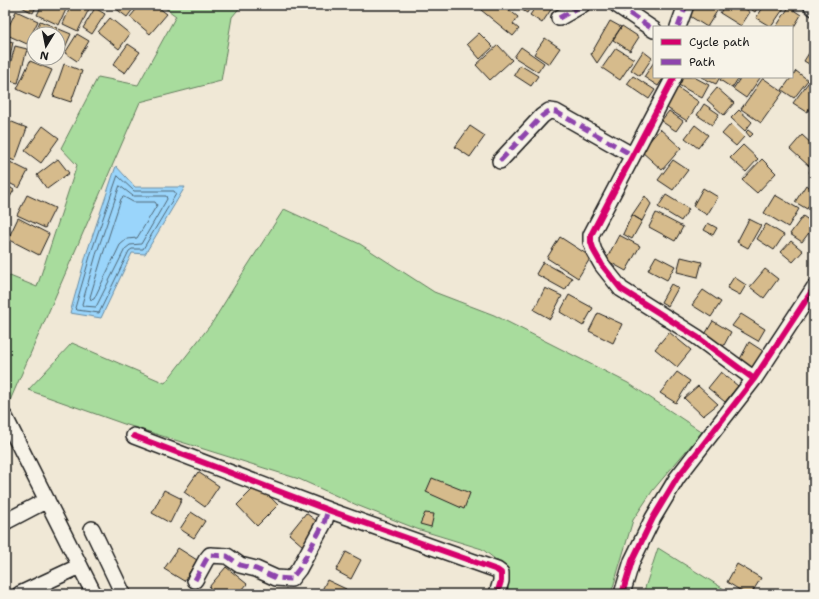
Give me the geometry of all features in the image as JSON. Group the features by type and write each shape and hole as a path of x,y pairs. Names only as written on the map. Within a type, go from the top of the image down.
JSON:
{"street":[{"path":"559,18 582,5"},
{"path":"617,5 653,29"},
{"path":"678,26 686,5"},
{"path":"811,5 814,8"},
{"path":"673,78 632,155 592,235 591,242 602,265 621,289 697,337 754,379"},
{"path":"500,161 542,116 549,111 553,111 632,155"},
{"path":"622,594 632,562 653,518 677,478 754,379 814,288"},
{"path":"7,427 47,500 94,594"},
{"path":"134,436 328,510 497,570 502,576 496,594"},
{"path":"5,522 47,500"},
{"path":"195,580 210,555 227,556 240,565 256,569 276,578 291,579 299,569 324,523 328,510"},
{"path":"92,529 123,594"},
{"path":"20,594 80,566"}],"green space":[{"path":"161,5 242,5 232,17 221,81 140,102 5,412 5,274 37,287 77,165 61,148 98,77 138,85 176,16"},
{"path":"284,209 360,244 434,292 494,315 628,383 702,432 653,490 633,520 611,594 497,594 508,569 482,549 417,529 359,506 299,479 124,424 28,390 72,343 165,383 212,323"},
{"path":"658,548 732,594 643,594"}],"water":[{"path":"116,166 135,187 185,187 145,254 132,253 101,318 70,313 87,252"}],"building":[{"path":"18,5 37,5 33,13"},
{"path":"42,5 68,5 59,25 37,15"},
{"path":"71,5 91,5 78,31 63,24"},
{"path":"111,5 136,5 127,17"},
{"path":"140,5 155,5 167,14 150,34 130,17"},
{"path":"485,5 503,5 518,17 513,24 519,29 513,36 481,10"},
{"path":"514,5 532,5 527,13"},
{"path":"537,5 554,5 542,23 530,15"},
{"path":"691,5 714,5 719,8 708,26 685,13"},
{"path":"725,5 739,5 750,12 741,26 720,13"},
{"path":"745,5 759,5 755,12"},
{"path":"765,5 786,5 772,26 756,18"},
{"path":"789,7 801,15 793,28 793,26 777,26"},
{"path":"95,8 105,14 92,34 83,28"},
{"path":"16,11 38,21 36,26 26,26 26,44 5,34"},
{"path":"110,18 130,34 119,49 98,32"},
{"path":"40,21 52,26 38,26"},
{"path":"610,21 621,27 597,63 591,54"},
{"path":"622,26 639,37 630,51 613,40"},
{"path":"66,32 71,34 66,45"},
{"path":"479,33 493,47 480,59 467,44"},
{"path":"77,34 89,41 77,61 66,54"},
{"path":"545,38 560,48 549,64 534,54"},
{"path":"5,40 13,42 7,72 5,71"},
{"path":"128,44 140,52 125,73 113,65"},
{"path":"498,45 512,60 490,80 476,65"},
{"path":"814,45 814,67 804,61"},
{"path":"15,46 26,49 18,83 6,80"},
{"path":"521,47 544,63 538,72 514,57"},
{"path":"616,48 634,59 620,80 602,68"},
{"path":"643,51 652,58 640,76 631,70"},
{"path":"653,64 653,78 663,78 658,86 644,77"},
{"path":"66,65 82,71 71,102 53,96 63,66"},
{"path":"520,65 538,76 531,86 514,75"},
{"path":"28,66 42,66 52,70 39,99 17,89"},
{"path":"796,71 808,80 794,98 782,90 791,78 793,78"},
{"path":"633,76 655,90 649,99 627,84"},
{"path":"678,78 696,78 709,85 702,98 675,83"},
{"path":"703,78 719,78 716,84"},
{"path":"721,78 738,78 732,88 720,80"},
{"path":"740,78 760,78 746,98 733,89"},
{"path":"763,78 783,92 761,123 741,109"},
{"path":"808,83 814,88 814,102 807,112 793,103"},
{"path":"677,87 699,102 687,121 664,106"},
{"path":"717,88 734,103 724,115 707,100"},
{"path":"704,104 719,114 712,125 697,115"},
{"path":"739,110 752,122 745,131 731,118"},
{"path":"669,111 683,121 676,131 661,121"},
{"path":"7,120 27,128 15,161 5,157 5,125"},
{"path":"731,124 744,137 736,146 722,134"},
{"path":"695,125 708,135 698,148 685,138"},
{"path":"43,126 59,138 41,163 25,151"},
{"path":"470,126 485,136 470,157 455,147"},
{"path":"660,129 681,148 662,170 641,151"},
{"path":"748,130 753,134 750,137 746,132"},
{"path":"802,135 814,146 814,161 809,166 790,149"},
{"path":"743,145 758,159 746,172 730,158"},
{"path":"58,159 69,173 47,189 37,175"},
{"path":"762,159 776,173 757,193 742,180"},
{"path":"673,160 688,170 673,190 658,180"},
{"path":"10,162 28,171 19,188 5,181 5,173"},
{"path":"814,167 814,177 809,172"},
{"path":"5,184 14,190 5,206"},
{"path":"806,185 814,190 814,196 807,209 795,202"},
{"path":"703,188 718,197 707,215 693,206"},
{"path":"27,195 55,208 45,228 17,215"},
{"path":"666,195 689,209 681,221 658,207"},
{"path":"775,195 799,209 788,227 764,213"},
{"path":"645,196 651,204 642,221 632,215"},
{"path":"656,213 683,227 675,241 649,227"},
{"path":"632,215 642,221 632,239 623,234"},
{"path":"803,216 814,224 814,226 802,242 790,234"},
{"path":"18,218 49,234 39,255 8,239"},
{"path":"749,219 761,225 748,248 737,242"},
{"path":"708,223 717,228 713,235 704,230"},
{"path":"766,224 784,235 774,250 757,239"},
{"path":"619,235 640,246 626,271 606,260"},
{"path":"560,237 591,257 578,278 547,258"},
{"path":"791,241 803,251 793,262 781,252"},
{"path":"656,256 675,266 667,280 648,270"},
{"path":"681,257 702,262 698,277 677,272"},
{"path":"543,262 572,278 565,290 536,274"},
{"path":"765,269 778,279 764,298 750,287"},
{"path":"734,277 746,285 740,295 727,288"},
{"path":"671,284 678,288 668,306 661,302"},
{"path":"545,288 562,296 550,319 534,310"},
{"path":"703,290 721,302 711,317 692,305"},
{"path":"569,295 593,308 583,326 560,312"},
{"path":"598,313 622,324 613,343 589,331"},
{"path":"741,314 765,329 758,341 732,326"},
{"path":"713,321 731,332 723,347 704,336"},
{"path":"669,332 691,350 677,367 655,349"},
{"path":"749,342 766,353 753,372 739,361"},
{"path":"677,372 690,381 676,403 660,393"},
{"path":"721,372 738,386 725,402 708,388"},
{"path":"698,386 718,404 703,416 684,398"},
{"path":"198,472 219,486 205,507 184,492"},
{"path":"432,478 470,493 464,509 426,492"},
{"path":"258,484 278,505 257,526 237,505"},
{"path":"164,490 182,499 170,523 152,513"},
{"path":"191,512 205,521 194,538 180,529"},
{"path":"306,513 320,524 303,546 289,534"},
{"path":"425,513 434,514 431,527 420,524"},
{"path":"178,548 197,560 184,581 164,569"},
{"path":"346,552 361,560 351,579 336,571"},
{"path":"737,564 761,578 751,594 746,594 727,582"},
{"path":"226,567 247,584 239,594 218,594 209,587"},
{"path":"327,580 346,589 344,594 320,594"}],"marked path":[{"path":"559,18 582,5"},
{"path":"617,5 653,29"},
{"path":"678,26 686,5"},
{"path":"500,161 542,116 549,111 556,112 632,155"},
{"path":"195,580 210,555 227,556 240,565 256,569 276,578 291,579 299,569 324,523 328,510"}],"cycle path":[{"path":"673,78 591,235 591,242 602,265 621,289 697,337 754,379"},
{"path":"622,594 632,561 653,518 677,478 754,379 814,288"},
{"path":"134,436 328,510 497,570 501,573 501,581 497,594"}]}
